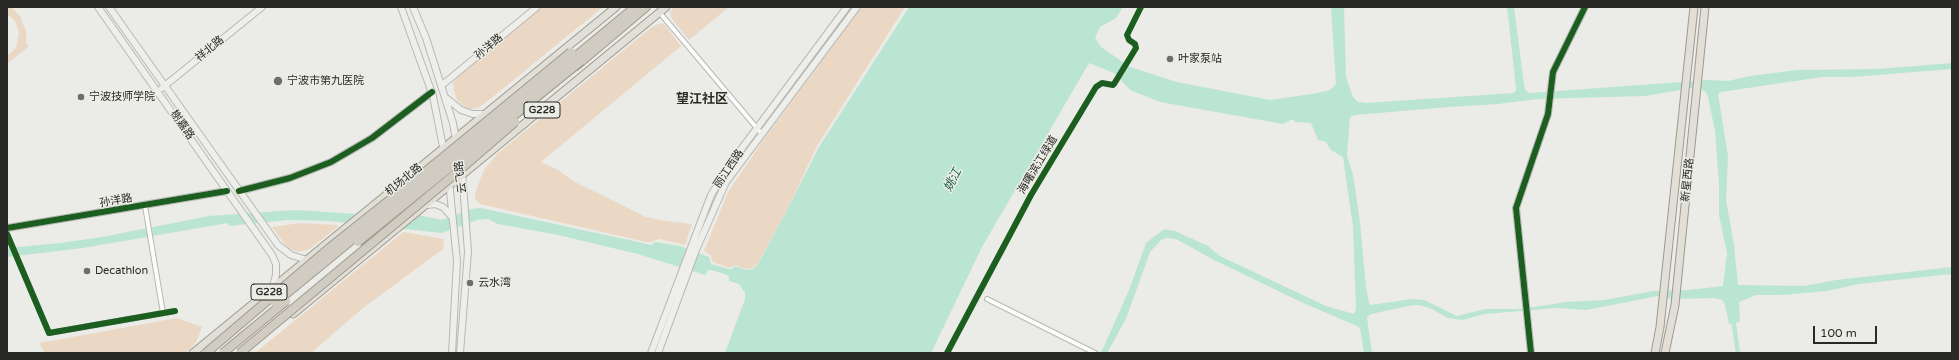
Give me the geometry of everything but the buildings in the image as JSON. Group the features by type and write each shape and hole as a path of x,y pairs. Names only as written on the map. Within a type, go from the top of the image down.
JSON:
{"highway":[{"path":"206,353 327,250 440,160 576,56 635,7"},
{"path":"240,353 455,174 558,85 576,56 646,7"},
{"name":"机场北路","path":"212,353 447,163 576,56"},
{"name":"机场北路","path":"224,353 576,56"}],"main road":[{"name":"榭嘉路","path":"98,7 272,255 276,264 276,275 272,289"},
{"name":"榭嘉路","path":"109,7 278,245 291,255 307,260"},
{"name":"祥北路","path":"158,91 262,7"},
{"name":"云飞路","path":"401,7 432,92 450,186 457,261 452,353"},
{"name":"云飞路","path":"413,7 426,38 445,97 456,138 462,176 468,252 460,353"},
{"name":"孙洋路","path":"441,86 538,7"},
{"name":"机场北路","path":"193,353 616,7"},
{"name":"G228","path":"245,353 427,205 666,7"},
{"name":"丽江西路","path":"759,131 847,7"},
{"name":"丽江西路","path":"651,353 693,249 711,195 731,163 759,131 856,7"},
{"path":"1531,353 1516,208 1548,114 1553,72 1585,7"},
{"name":"新星西路","path":"1655,353 1661,319 1694,7"},
{"name":"新星西路","path":"1665,353 1675,306 1705,7"},
{"path":"239,191 290,178 331,162 372,138 432,92"},
{"path":"445,97 461,110 473,114 484,114"},
{"name":"孙洋路","path":"7,228 227,191"},
{"path":"427,205 436,204 443,207 452,217"},
{"path":"658,353 684,272"}],"street":[{"path":"660,13 759,131"},
{"path":"145,206 152,239 163,313"},
{"path":"7,234 49,332 175,311"},
{"path":"987,299 1095,353"}],"shaded area":[{"path":"7,7 11,7 20,16 26,31 26,42 29,46 7,64 7,56 16,48 19,32 15,21 7,14"},
{"path":"543,7 603,7 478,108 471,109 465,107 457,100 454,90 453,83 458,76"},
{"path":"674,7 729,7 689,40 672,19 670,12"},
{"path":"862,7 905,7 817,146 788,208 758,263 753,268 746,269 734,265 730,268 713,262 711,258 712,256 704,251 728,192 764,139"},
{"path":"661,23 665,25 681,46 541,162 558,170 573,181 646,217 692,224 685,245 659,239 646,242 480,204 475,199 475,193 484,170 497,154 652,27"},
{"path":"300,223 337,225 338,227 308,250 297,252 287,247 272,227"},
{"path":"403,232 444,239 443,249 363,308 311,353 255,353"},
{"path":"177,318 202,327 196,342 186,353 45,353 39,343"}],"water":[{"name":"姚江","path":"909,7 1123,7 1116,18 1100,27 1095,38 1101,47 1130,67 1177,82 1270,100 1318,93 1330,90 1336,84 1331,7 1344,7 1346,77 1353,97 1358,102 1366,103 1513,93 1516,91 1516,88 1507,7 1514,7 1524,85 1526,91 1530,93 1709,80 1728,81 1750,76 1797,70 1877,69 1952,63 1952,69 1853,77 1822,77 1721,92 1718,94 1728,156 1726,200 1734,245 1738,285 1804,286 1836,280 1952,267 1952,274 1858,284 1827,291 1782,295 1756,295 1739,302 1740,322 1729,324 1725,305 1722,300 1714,298 1673,299 1658,296 1586,310 1556,308 1485,314 1462,320 1448,318 1430,308 1418,305 1408,306 1371,314 1367,317 1372,353 1364,353 1360,328 1357,326 1301,302 1214,260 1176,239 1166,238 1161,240 1150,252 1126,319 1107,353 1101,353 1129,290 1146,243 1164,229 1175,231 1208,246 1220,256 1326,306 1354,314 1356,309 1353,227 1343,157 1331,150 1326,142 1318,140 1311,123 1295,122 1293,119 1283,124 1160,102 1130,90 1114,73 1089,63 982,247 931,353 725,353 745,299 745,293 739,284 729,281 729,277 727,275 708,270 705,275 638,254 558,235 498,224 488,219 477,220 442,233 329,221 287,220 229,226 228,223 83,248 7,257 7,248 102,237 209,216 296,210 356,214 404,212 442,220 471,209 481,208 652,245 655,242 680,246 709,257 711,264 729,269 732,269 734,266 747,270 753,269 758,264 819,147","holes":["1692,88 1700,89 1706,92 1708,97 1715,131 1719,183 1719,215 1727,253 1723,286 1688,290 1653,291 1604,300 1566,302 1521,309 1485,309 1457,316 1424,300 1412,299 1371,305 1369,303 1366,287 1360,222 1353,175 1347,155 1350,117 1355,115 1498,104 1538,99 1645,96"]}],"waterway":[{"path":"1733,318 1738,353"}],"cycle path":[{"name":"海曙滨江绿道","path":"947,353 1031,195 1096,87 1102,83 1113,85 1136,48 1135,44 1129,40 1127,35 1141,7"},
{"path":"1531,353 1516,208 1548,114 1553,72 1585,7"},
{"path":"239,191 290,178 331,162 372,138 432,92"},
{"path":"7,228 227,191"},
{"path":"7,234 49,333 175,311"}],"place":[{"name":"叶家泵站","path":"1170,59"},
{"name":"宁波市第九医院","path":"278,81"},
{"name":"宁波技师学院","path":"81,97"},
{"name":"Decathlon","path":"87,271"},
{"name":"云水湾","path":"470,283"}],"district":[{"name":"望江社区","path":"702,100"}]}
